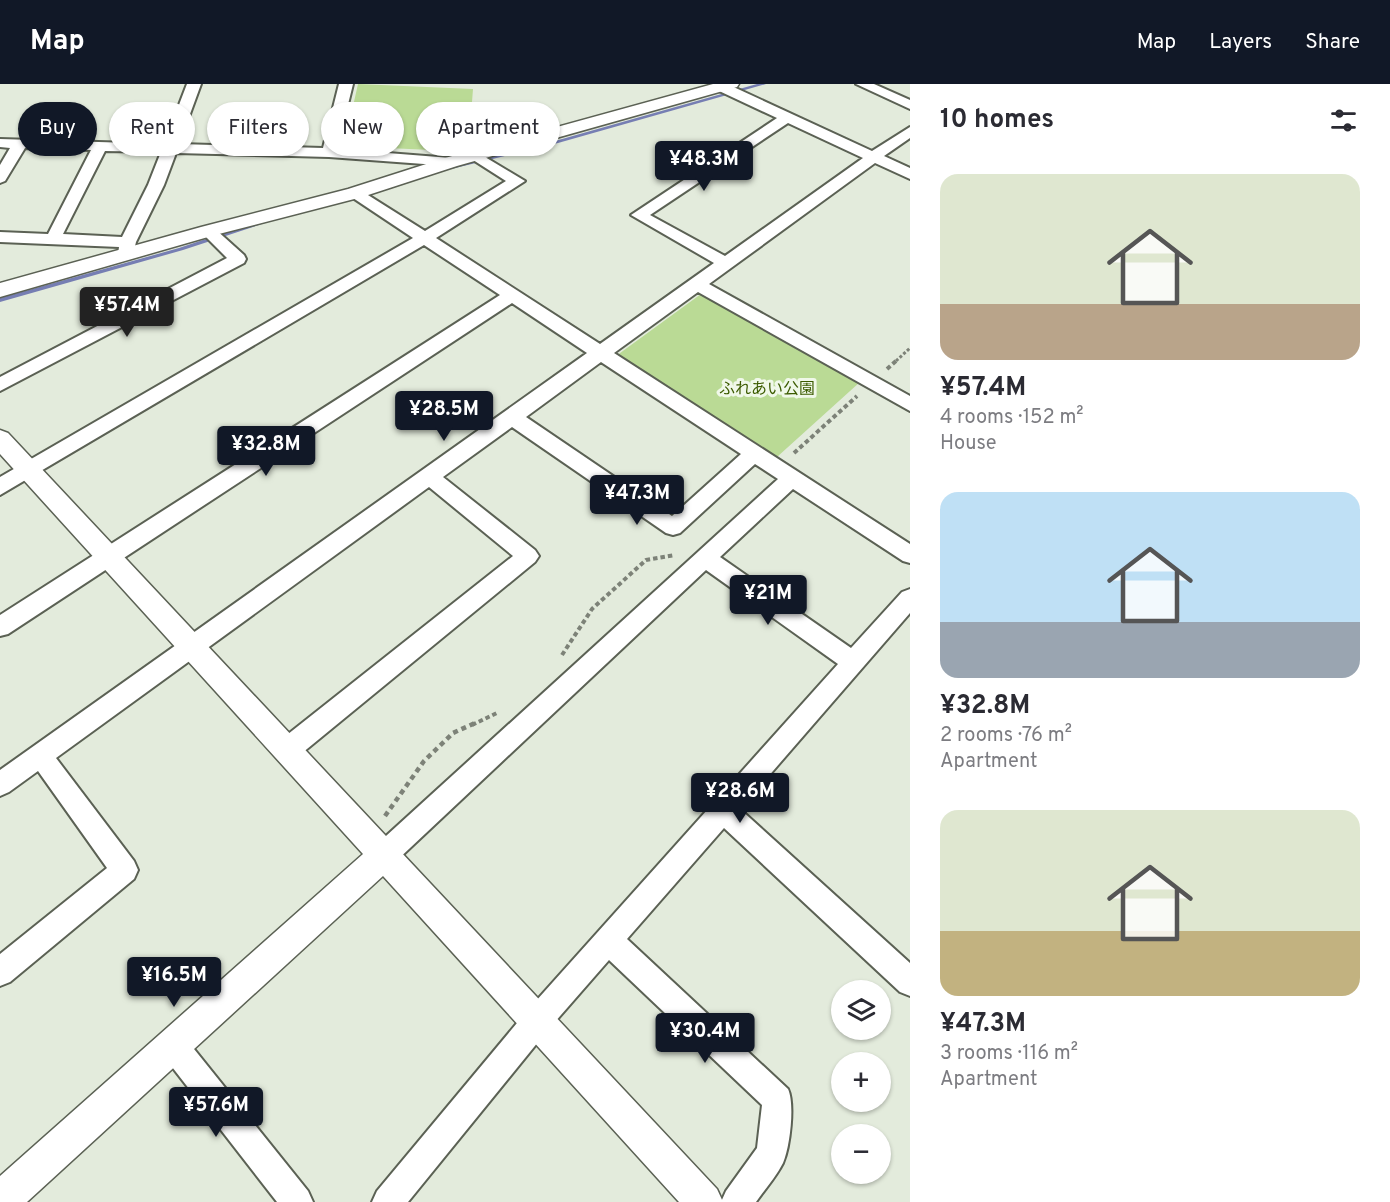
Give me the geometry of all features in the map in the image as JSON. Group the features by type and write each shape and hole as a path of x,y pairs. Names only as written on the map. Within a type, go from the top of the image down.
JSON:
{"street":[{"path":"187,102 194,84"},
{"path":"342,102 346,84"},
{"path":"864,84 910,105"},
{"path":"560,131 715,86 910,174"},
{"path":"726,263 639,215 787,117"},
{"path":"0,784 910,131"},
{"path":"0,143 18,144"},
{"path":"0,178 18,147"},
{"path":"53,239 99,148 109,148"},
{"path":"195,150 321,153"},
{"path":"127,248 156,185 166,156"},
{"path":"370,156 451,162"},
{"path":"0,290 127,248 208,231 355,193 472,156"},
{"path":"0,487 517,182 477,156"},
{"path":"355,193 910,555"},
{"path":"0,385 238,259 208,231"},
{"path":"0,237 53,239 127,248"},
{"path":"697,284 910,404"},
{"path":"0,627 512,295"},
{"path":"512,417 673,527 755,453"},
{"path":"0,439 704,1202"},
{"path":"0,1202 172,1044 384,855 705,558 785,473"},
{"path":"287,750 528,556 429,476"},
{"path":"705,558 853,662"},
{"path":"388,1202 537,1022 910,598"},
{"path":"0,972 125,870 40,755"},
{"path":"723,810 910,982"},
{"path":"608,940 778,1100 771,1154 737,1202"},
{"path":"172,1044 297,1202"}],"path":[{"path":"785,473 872,382 910,348"},
{"path":"560,656 568,648 592,609 645,560 680,554"},
{"path":"381,821 424,761 453,733 498,713 506,706"}],"green space":[{"path":"358,84 473,89 472,102 416,102 416,149 404,149 404,102 354,102"},
{"name":"ふれあい公園","path":"701,294 860,382 777,457 616,356"}],"waterway":[{"path":"451,167 556,142 763,84"},
{"path":"0,300 181,249 266,221"}]}
